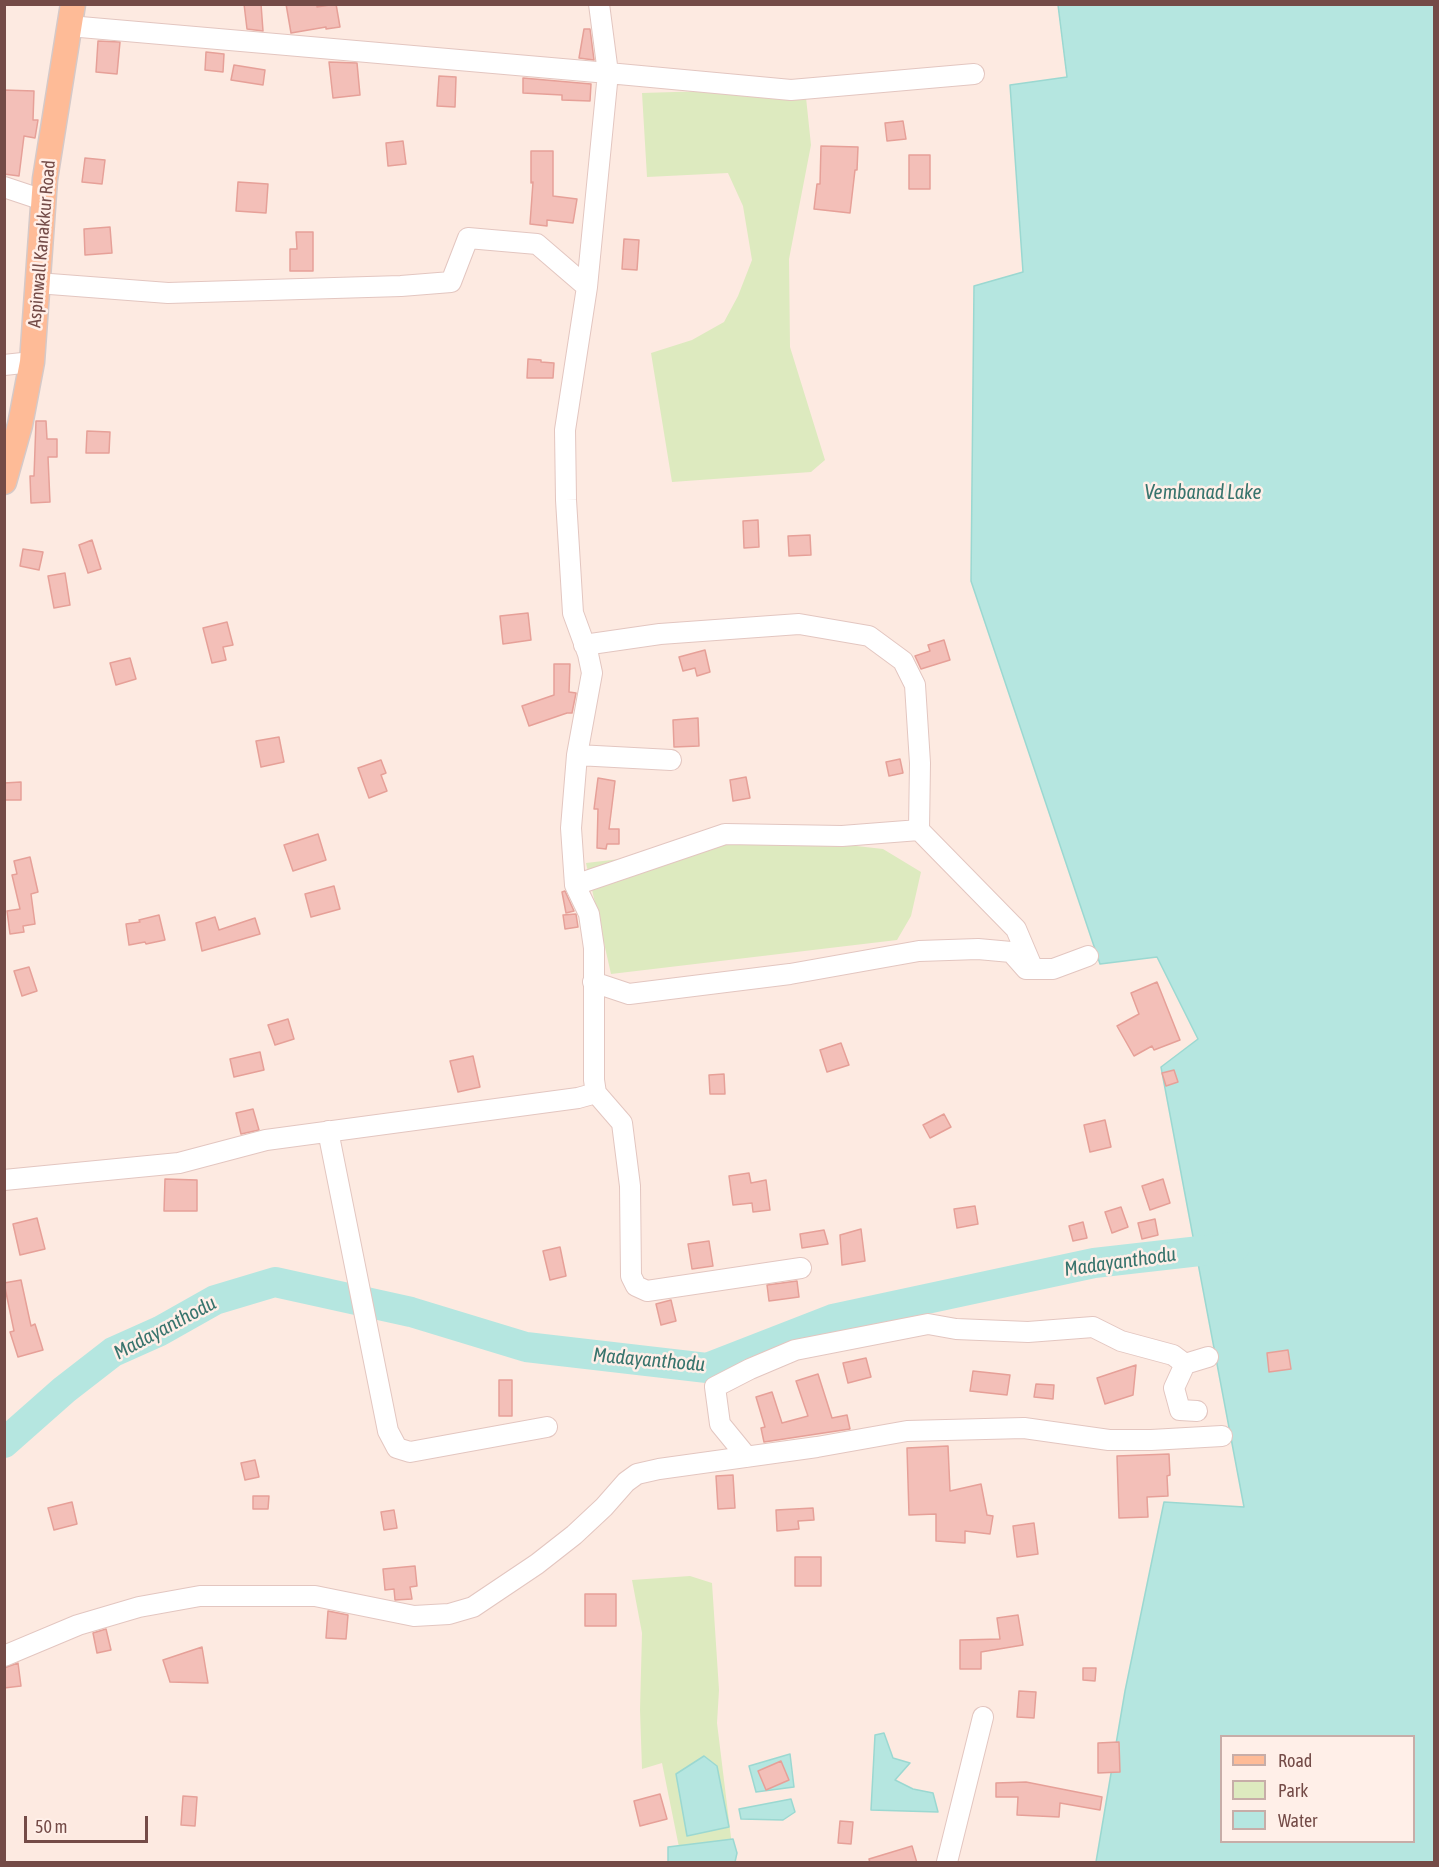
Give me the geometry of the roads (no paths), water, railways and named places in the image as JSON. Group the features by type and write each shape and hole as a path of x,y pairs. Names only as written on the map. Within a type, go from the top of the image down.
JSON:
{"main road":[{"name":"Aspinwall Kanakkur Road","path":"4,482 20,425 32,362 44,200 71,15"}],"street":[{"path":"598,4 608,73 587,288 565,430 573,613 592,673 577,755 571,828 575,885 589,914 594,948 594,1080 596,1093 611,1108 621,1123 630,1186 631,1276 636,1286 647,1291 801,1268"},
{"path":"71,15 608,73 791,90 974,74"},
{"path":"4,188 44,200"},
{"path":"37,283 168,293 401,286 452,282 468,238 537,244 587,288"},
{"path":"4,365 32,362"},
{"path":"584,645 660,634 799,624 869,636 903,661 915,685 920,763 919,830 1016,929 1033,969"},
{"path":"577,755 671,760"},
{"path":"575,885 725,834 842,836 919,830"},
{"path":"593,982 629,994 790,974 919,951 967,949 1011,952 1026,969 1053,969 1088,956"},
{"path":"4,1180 179,1163 266,1140 578,1098 596,1093"},
{"path":"328,1131 388,1431 397,1448 410,1452 547,1427"},
{"path":"747,1457 720,1424 715,1387 795,1350 928,1324 956,1329 1028,1332 1093,1327 1121,1341 1173,1355 1185,1364"},
{"path":"1197,1411 1180,1410 1174,1388 1185,1364 1208,1357"},
{"path":"4,1656 78,1625 139,1607 200,1596 315,1596 414,1616 449,1614 473,1607 537,1564 574,1535 604,1507 626,1482 637,1474 659,1469 817,1447 907,1431 1024,1428 1109,1440 1222,1436"},
{"path":"947,1863 983,1717"}],"water":[{"name":"Vembanad Lake","path":"1058,5 1434,5 1434,1862 1096,1862 1125,1691 1164,1502 1244,1507 1161,1067 1198,1039 1157,957 1100,964 971,581 974,286 1023,272 1010,85 1067,77"},
{"path":"884,1733 893,1758 910,1763 895,1780 913,1789 933,1793 938,1812 871,1810 875,1735"},
{"path":"790,1754 794,1787 756,1792 749,1766"},
{"path":"704,1756 717,1766 729,1827 687,1836 676,1774"},
{"path":"791,1799 795,1812 783,1820 741,1819 739,1809"},
{"path":"733,1839 737,1853 735,1862 668,1862 668,1847"}],"waterway":[{"name":"Madayanthodu","path":"4,1443 64,1390 113,1352 160,1331 215,1300 275,1282 411,1312 526,1347 707,1368 833,1319 1094,1263 1235,1247"}]}
